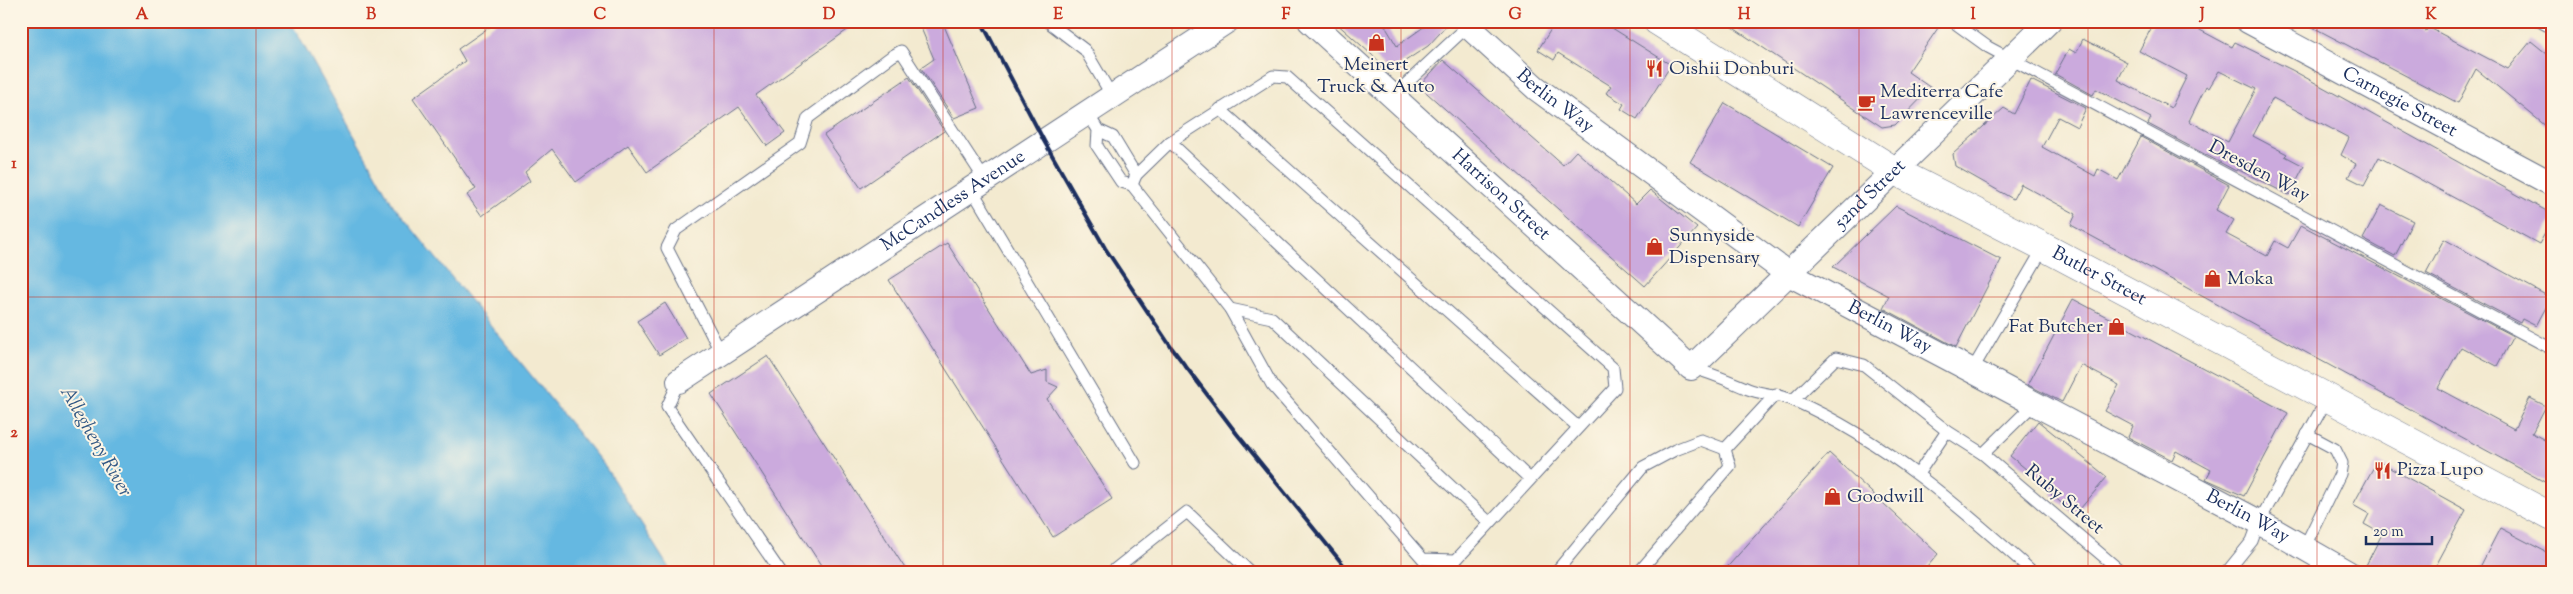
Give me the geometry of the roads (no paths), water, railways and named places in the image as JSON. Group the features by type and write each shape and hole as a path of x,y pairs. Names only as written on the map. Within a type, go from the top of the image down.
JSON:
{"main road":[{"name":"Butler Street","path":"1657,21 1895,171 2044,247 2552,517"}],"street":[{"name":"McCandless Avenue","path":"679,381 978,184 1093,121 1112,96 1227,21"},
{"name":"Harrison Street","path":"1310,21 1691,368"},
{"name":"52nd Street","path":"1691,368 2009,58 2050,21"},
{"name":"Carnegie Street","path":"2248,21 2552,184"},
{"name":"Berlin Way","path":"1468,26 1536,88 1787,273 1971,372 2259,522 2348,573"}],"lane":[{"path":"1047,21 1085,50 1112,96"},
{"name":"Dresden Way","path":"1952,21 1988,47 2552,349"},
{"path":"2538,21 2552,28"},
{"path":"1392,96 1468,26"},
{"path":"721,353 667,248 676,230 800,143 808,118 901,51 970,155 978,184 1135,463"},
{"path":"1093,121 1097,146 1121,182 1134,180 1170,142 1273,76 1287,77 1613,368 1615,388 1456,560 1423,559 1272,385 1230,309 1134,180 1113,137 1093,121"},
{"path":"1220,109 1578,427"},
{"path":"1170,142 1530,479"},
{"path":"1971,372 2044,247"},
{"path":"1230,309 1272,318 1490,523"},
{"name":"Ruby Street","path":"1793,400 1836,358 1864,365 1947,430 1983,454 2123,573"},
{"path":"1691,368 1718,375 1750,390 1776,394 1825,415 1918,474 2033,572"},
{"path":"679,381 667,408 781,573"},
{"path":"1724,449 1776,394"},
{"path":"2226,573 2252,541 2259,522 2327,399"},
{"path":"1983,454 2034,404"},
{"path":"1918,474 1947,430"},
{"path":"2304,548 2340,474 2342,463 2335,449 2307,434"},
{"path":"1555,573 1643,467 1675,450 1702,440 1724,449 1730,466 1638,573"},
{"path":"1110,573 1187,512 1251,573"}],"water":[{"name":"Allegheny River","path":"21,21 290,21 393,205 604,465 672,573 21,573"}],"railway":[{"path":"981,21 1044,141 1105,248 1171,347 1237,434 1350,573"}],"place":[{"name":"Meinert Truck & Auto","path":"1376,42"},
{"name":"Oishii Donburi","path":"1655,69"},
{"name":"Mediterra Cafe Lawrenceville","path":"1866,103"},
{"name":"Sunnyside Dispensary","path":"1655,247"},
{"name":"Moka","path":"2213,279"},
{"name":"Fat Butcher","path":"2117,327"},
{"name":"Pizza Lupo","path":"2383,470"},
{"name":"Goodwill","path":"1833,497"}]}
